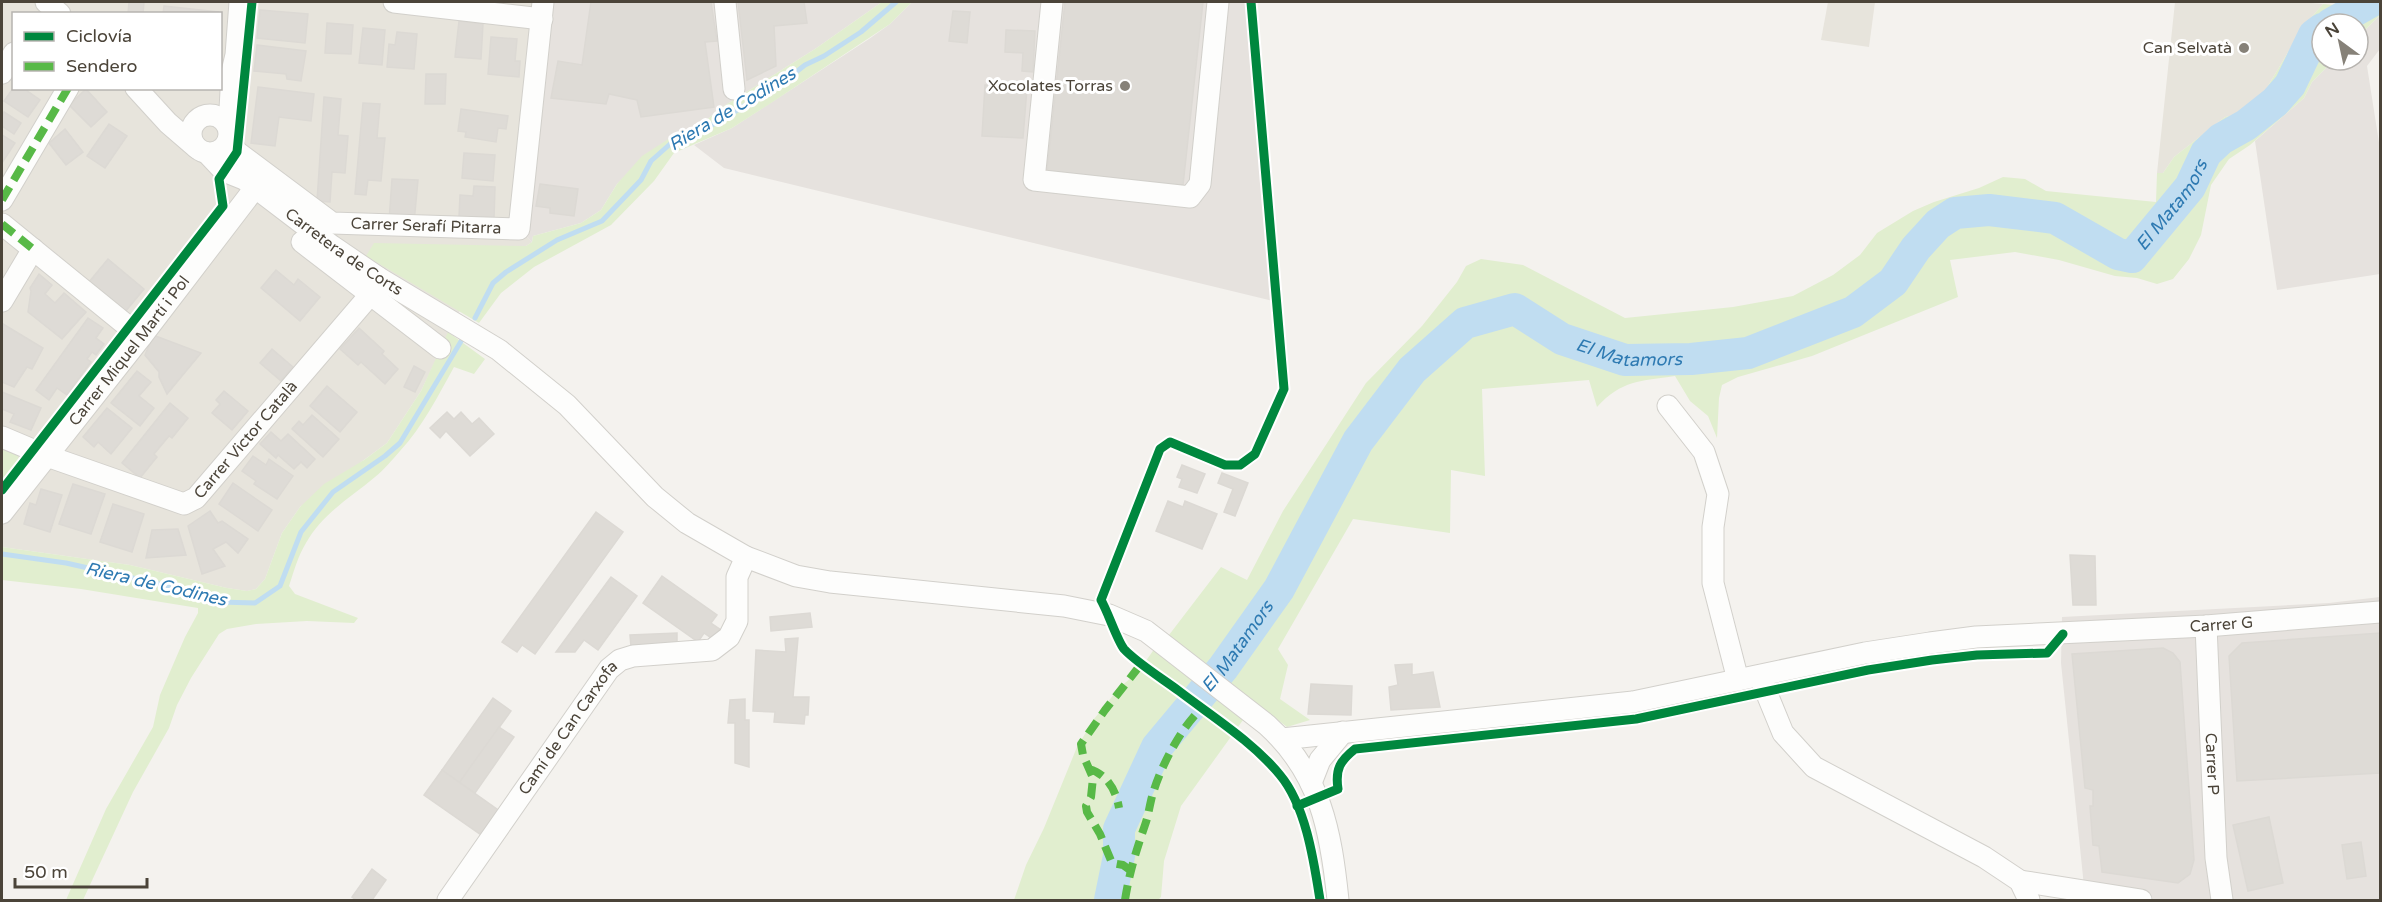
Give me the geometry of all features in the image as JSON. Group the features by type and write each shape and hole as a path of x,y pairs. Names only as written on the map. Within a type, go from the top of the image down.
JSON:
{"street":[{"path":"45,2 58,12"},
{"path":"232,72 220,97 200,119 191,136 202,151 220,151 228,137 240,2"},
{"path":"394,2 543,10"},
{"path":"725,2 734,89"},
{"path":"1052,2 1034,180 1190,197 1200,184 1218,2"},
{"name":"Carrer Serafí Pitarra","path":"228,137 237,152 332,223 519,229 543,10"},
{"path":"2,73 12,56"},
{"path":"2,200 67,90"},
{"name":"Carretera de Corts","path":"138,90 168,123 225,171 332,246 375,286 447,317 499,350 560,399 668,508 701,532 746,557 796,576 830,582 1098,611 1134,626 1159,641 1275,733 1298,759 1311,783 1324,816 1338,900"},
{"path":"168,123 219,117 228,137"},
{"name":"Carretera de Corts","path":"228,137 232,161 249,189"},
{"name":"Carrer Miquel Martí i Pol","path":"2,513 141,337 249,189"},
{"path":"2,224 141,337"},
{"path":"2,301 33,249"},
{"path":"375,286 440,348"},
{"name":"Carrer Victor Català","path":"2,437 47,456 184,504 196,498 375,286"},
{"path":"1668,406 1704,452 1719,494 1713,527 1713,583 1738,680"},
{"name":"Camí de Can Carxofa","path":"448,900 609,669 620,660 633,656 712,650 729,637 737,621 737,577 746,557"},
{"name":"Carrer G","path":"1275,733 1343,732 1609,705 1760,677 1910,645 1976,637 2206,626 2380,612"},
{"name":"Carrer P","path":"2206,626 2216,858 2222,900"},
{"path":"1760,677 1783,734 1814,767 1984,857 2020,881 2095,895 2141,900"},
{"path":"1311,783 1320,760 1343,732"},
{"path":"2020,881 2029,900"}],"shaded area":[{"path":"2,2 544,2 519,229 532,242 495,267 459,312 421,391 387,443 300,507 282,533 265,579 256,589 247,591 227,588 130,565 2,547"},
{"path":"544,2 882,2 815,49 724,106 700,125 670,138 617,184 601,210 581,223 533,236 532,242 519,229"},
{"path":"912,2 1248,2 1273,301 724,168 694,145 732,128 869,39 890,24"},
{"path":"1828,2 1875,2 1869,47 1821,40"},
{"path":"2175,2 2323,4 2316,12 2310,12 2310,19 2259,101 2243,113 2225,117 2174,157 2163,173 2157,173"},
{"path":"2380,15 2380,49 2370,62 2370,25"},
{"path":"2322,72 2368,72 2380,149 2380,274 2277,290 2255,141 2304,98 2312,82"},
{"path":"2380,597 2380,900 2104,900 2085,896 2061,663 2062,617 2329,603"}],"green space":[{"path":"882,2 912,2 890,24 732,128 674,153 654,181 611,225 534,267 501,293 479,323 366,256 374,243 526,246 532,242 533,236 581,223 601,210 617,184 642,156 670,138 700,125 724,106 815,49"},
{"path":"2323,4 2380,9 2380,15 2370,25 2370,12 2316,12"},
{"path":"2310,19 2310,72 2322,72 2312,82 2304,98 2250,145 2229,159 2211,185 2201,235 2189,259 2173,279 2157,284 2137,278 2115,276 2059,260 2015,252 1950,260 1958,297 1812,356 1738,377 1722,385 1717,438 1708,416 1690,401 1675,376 1632,383 1615,391 1597,407 1589,380 1482,389 1485,476 1451,470 1450,533 1353,519 1278,649 1288,665 1280,699 1310,720 1287,727 1169,635 1221,567 1247,580 1283,511 1366,383 1422,326 1457,282 1466,266 1481,259 1523,265 1625,318 1733,307 1793,296 1833,275 1860,255 1877,233 1913,211 1979,188 2003,177 2025,179 2046,191 2156,202 2157,173 2163,173 2174,157 2225,117 2243,113 2259,101"},
{"path":"448,332 485,359 474,374 454,367 430,410 408,441 382,471 320,523 301,553 289,586 295,594 358,618 354,623 307,621 256,624 227,629 219,634 177,705 169,728 133,792 83,900 66,900 106,809 153,727 160,695 198,613 198,608 81,589 2,580 2,547 130,565 227,588 247,591 256,589 265,579 282,533 300,507 324,484 387,443 421,391"},
{"path":"2,448 17,454 19,459 2,482"},
{"path":"1155,648 1243,720 1181,806 1164,861 1161,897 1158,900 1014,900 1026,865 1044,828 1077,747 1094,719 1119,688 1138,672"}],"water":[{"path":"1116,817 1124,818 1132,826 1122,839 1119,856 1106,823"}],"building":[{"path":"129,2 144,2 143,12 128,12"},
{"path":"591,2 711,2 717,41 705,42 714,107 641,117 637,100 609,94 606,104 551,98 558,61 582,65"},
{"path":"738,2 804,2 807,23 774,26 776,66 747,80"},
{"name":"Xocolates Torras","path":"1065,2 1203,2 1183,185 1047,171"},
{"path":"164,6 218,12 163,12"},
{"path":"260,10 308,14 305,43 257,38"},
{"path":"953,11 970,12 967,43 949,41"},
{"path":"459,21 483,24 481,59 455,57"},
{"path":"327,23 353,25 351,54 325,53"},
{"path":"363,28 385,30 382,65 359,63"},
{"path":"1006,30 1035,31 1033,72 1022,71 1023,53 1005,52"},
{"path":"397,32 417,34 414,69 387,67 389,44 395,45"},
{"path":"491,37 517,39 515,61 520,61 519,77 488,74"},
{"path":"257,45 306,51 301,81 287,79 286,74 254,71"},
{"path":"426,74 446,74 445,104 425,104"},
{"path":"985,85 1027,88 1023,138 982,136"},
{"path":"258,87 314,94 311,121 279,117 275,146 251,143"},
{"path":"12,90 26,90 40,100 28,117 4,101"},
{"path":"87,90 107,112 91,127 69,105"},
{"path":"324,97 341,99 338,135 348,136 345,173 332,172 330,202 317,201"},
{"path":"363,103 380,104 377,138 385,138 381,181 368,180 366,195 355,194"},
{"path":"461,109 508,116 506,129 498,128 496,142 465,137 466,132 458,131"},
{"path":"4,112 21,123 14,134 2,126"},
{"path":"109,124 127,136 105,168 87,156"},
{"path":"65,129 83,152 66,165 49,143"},
{"path":"2,135 15,143 2,163"},
{"path":"464,153 495,155 493,181 462,178"},
{"path":"392,179 418,180 414,223 389,221"},
{"path":"540,184 578,189 574,216 550,213 550,208 536,206"},
{"path":"474,186 495,187 494,219 459,217 460,195 473,196"},
{"path":"108,259 144,289 125,312 89,282"},
{"path":"276,270 294,285 298,279 320,297 300,321 261,288"},
{"path":"39,274 52,285 45,294 55,303 64,293 86,312 62,339 28,312 30,288"},
{"path":"88,318 103,328 96,338 104,344 96,355 92,352 87,359 91,362 67,395 57,388 49,400 36,390"},
{"path":"3,324 43,348 32,369 27,367 14,387 2,382"},
{"path":"359,328 384,351 382,354 398,369 385,384 361,362 358,365 340,349"},
{"path":"153,335 201,353 167,394 159,372 145,355"},
{"path":"272,349 293,367 281,381 260,363"},
{"path":"414,366 425,372 415,392 404,387"},
{"path":"137,371 151,382 139,396 154,408 140,426 111,403"},
{"path":"327,386 357,412 340,432 310,406"},
{"path":"224,391 248,411 232,430 212,413 220,404 216,400"},
{"path":"2,392 41,408 31,430 10,422 14,414 2,409"},
{"path":"170,403 188,418 172,438 169,436 154,454 157,457 140,478 122,463"},
{"path":"107,408 132,428 111,454 98,442 94,447 83,437"},
{"path":"447,412 454,419 461,412 472,424 479,418 494,434 470,456 446,431 440,438 430,428"},
{"path":"312,415 339,439 323,457 292,429 299,421 303,425"},
{"path":"271,432 281,441 288,434 315,459 307,468 301,462 294,469 278,455 276,458 260,444"},
{"path":"253,456 266,465 269,459 293,476 277,499 254,484 256,481 242,471"},
{"path":"1182,465 1205,474 1197,493 1179,487 1182,479 1177,477"},
{"path":"1222,473 1248,483 1235,516 1224,512 1233,489 1218,483"},
{"path":"233,483 272,510 258,531 219,504"},
{"path":"73,484 105,494 91,534 59,524"},
{"path":"41,489 62,495 50,532 24,524 30,503 36,505"},
{"path":"1168,501 1183,507 1185,501 1217,514 1202,549 1156,531"},
{"path":"113,504 144,514 132,552 100,542"},
{"path":"210,511 218,523 222,521 248,539 238,553 226,542 213,549 225,566 202,574 188,526"},
{"path":"596,512 623,532 535,654 522,645 517,652 502,642"},
{"path":"178,529 186,555 146,558 152,530"},
{"path":"2070,555 2095,556 2096,605 2073,605"},
{"path":"662,576 717,615 711,623 721,630 714,640 704,633 698,642 643,603"},
{"path":"611,577 637,596 598,650 584,640 575,652 556,652"},
{"path":"810,613 812,627 771,631 770,617"},
{"path":"677,633 677,646 631,647 630,635"},
{"path":"2380,633 2380,773 2237,781 2229,656 2242,643"},
{"path":"798,638 793,697 809,697 808,715 805,715 804,724 774,722 775,712 753,711 756,650 786,652 785,639"},
{"path":"2163,648 2173,653 2180,662 2194,860 2190,874 2178,883 2102,872 2099,846 2093,845 2090,806 2093,806 2093,790 2085,788 2072,654"},
{"path":"1412,664 1412,675 1433,672 1440,707 1391,710 1389,687 1398,685 1395,665"},
{"path":"1311,684 1352,686 1351,715 1308,714"},
{"path":"493,698 511,711 459,783 442,770"},
{"path":"745,699 745,720 749,720 749,767 735,763 735,723 728,723 730,700"},
{"path":"499,727 514,737 475,793 459,783"},
{"path":"442,770 501,812 484,837 424,795"},
{"path":"2269,817 2283,883 2248,891 2233,825"},
{"path":"2361,842 2366,876 2347,879 2342,845"},
{"path":"372,869 386,880 372,900 356,900 352,897"}],"waterway":[{"name":"Riera de Codines","path":"475,318 493,283 506,272 557,240 602,221 641,180 651,161 678,137 705,129 778,86 805,65 824,56 861,32 896,2"},
{"name":"El Matamors","path":"2352,12 2370,2"},
{"name":"El Matamors","path":"1110,900 1119,856 1119,829 1157,747 1223,668 1279,589 1358,441 1412,370 1465,323 1515,309 1562,339 1625,360 1691,359 1748,353 1853,312 1893,282 1916,248 1938,224 1955,213 1989,210 2055,218 2118,254 2132,257 2190,187 2206,153 2221,139 2246,125 2275,102 2290,85 2310,43"},
{"name":"Riera de Codines","path":"2,554 66,563 168,586 219,602 255,603 280,586 301,532 333,492 400,443 463,338"}],"marked path":[{"path":"2,200 67,90"},
{"path":"2,224 33,249"},
{"path":"1130,870 1123,865 1112,863 1100,834 1087,812 1086,806 1091,797 1093,778 1081,744 1142,663"},
{"path":"1125,900 1133,862 1158,779 1182,732 1206,705"},
{"path":"1089,769 1101,775 1110,784 1119,808"}],"cycle path":[{"path":"2,490 223,206 219,179 237,152 252,2"},
{"path":"1251,2 1284,389 1255,454 1240,465 1225,465 1170,442 1160,449 1101,600 1121,645 1129,654 1219,720 1258,752 1280,775 1296,802 1308,835 1320,900"},
{"path":"1297,806 1338,789 1337,776 1340,766 1355,749 1636,719 1868,670 1977,655 2047,653 2063,634"}],"place":[{"name":"Can Selvatà","path":"2244,48"},
{"name":"Xocolates Torras","path":"1125,86"}]}
